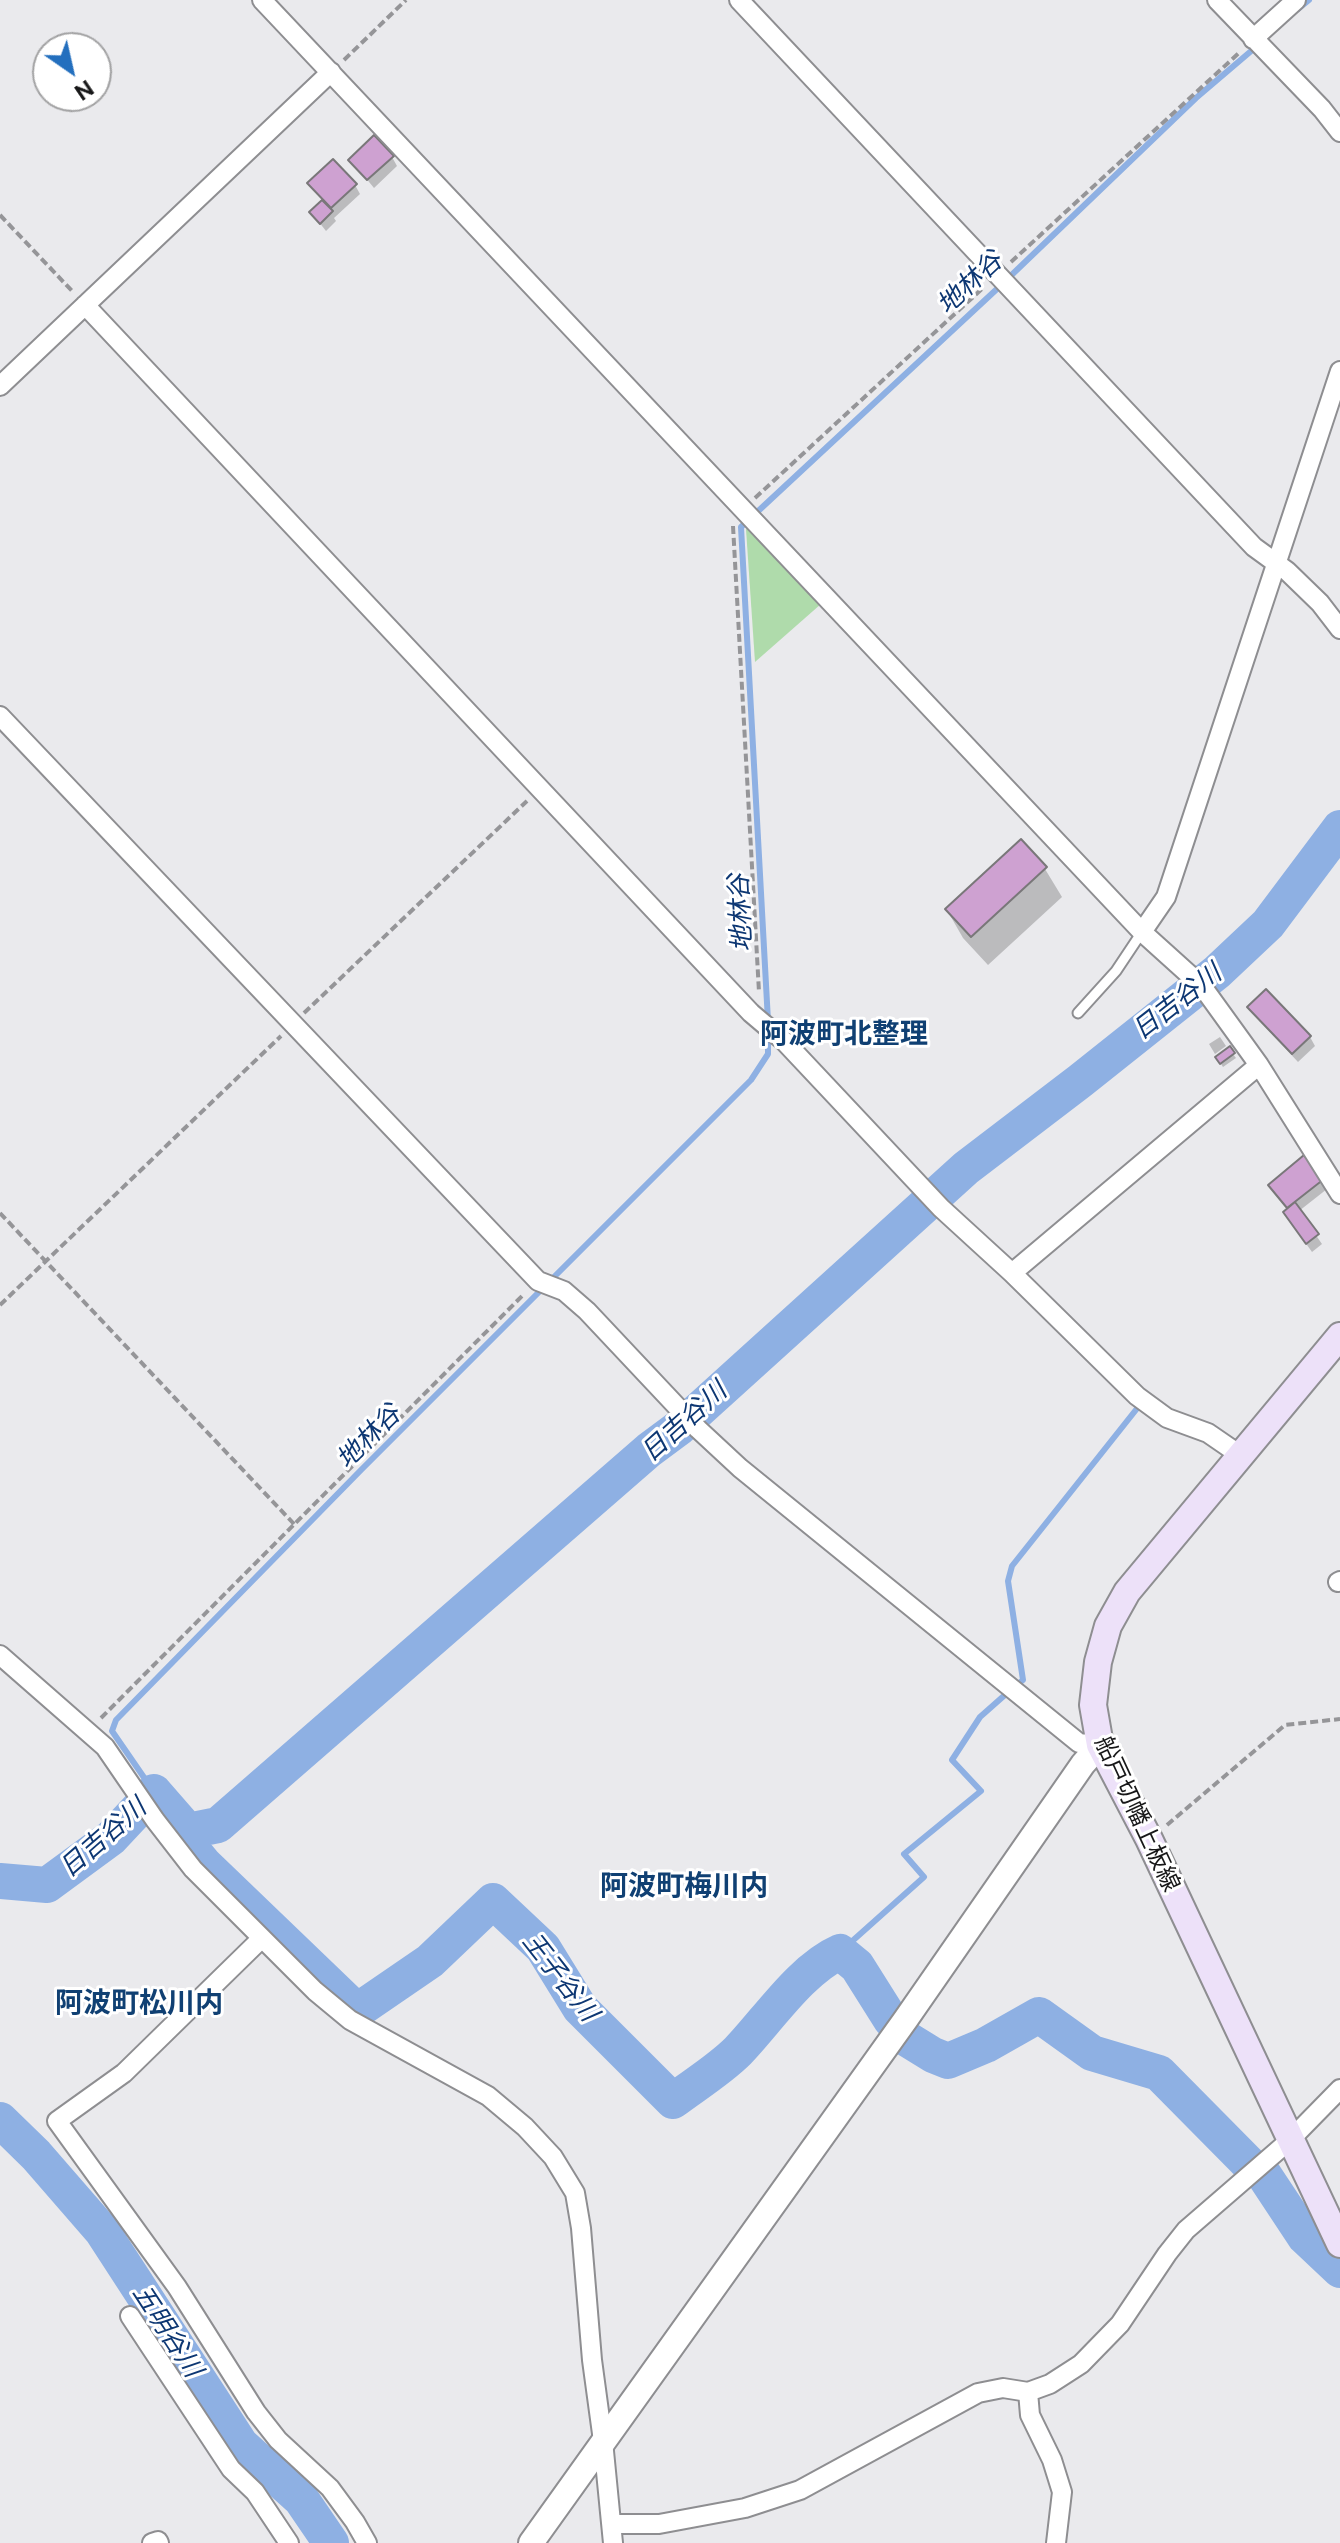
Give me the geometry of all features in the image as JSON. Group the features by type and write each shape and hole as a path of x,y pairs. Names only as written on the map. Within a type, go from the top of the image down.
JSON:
{"main road":[{"name":"船戸切幡上板線","path":"1340,1336 1127,1592 1108,1626 1098,1662 1093,1705 1100,1745 1149,1839 1340,2244"}],"street":[{"path":"262,0 1142,932 1207,993 1259,1065 1340,1194"},
{"path":"739,0 1254,547 1287,571 1320,603 1340,629"},
{"path":"1217,0 1322,109 1340,132"},
{"path":"1257,43 1296,0"},
{"path":"0,386 331,72"},
{"path":"85,305 540,789 941,1208 1137,1396 1167,1418 1208,1433 1240,1455"},
{"path":"1142,932 1166,897 1340,371"},
{"path":"0,716 545,1284 564,1291 587,1311 698,1429 752,1477 1079,1743 1100,1745"},
{"path":"1012,1273 1259,1065"},
{"path":"0,1655 105,1747 193,1869 315,1991 350,2020 488,2096 525,2127 553,2157 575,2193 581,2228 592,2360 613,2534 745,2508 800,2490 978,2393 1003,2388 1028,2392 1050,2384 1081,2364 1120,2324 1186,2230 1290,2140 1340,2089"},
{"path":"531,2543 906,2019 1083,1764 1100,1745"},
{"path":"262,1938 124,2073 57,2121 177,2287 256,2412 278,2440 330,2488 367,2543"},
{"path":"130,2316 231,2469 255,2492 289,2543"},
{"path":"1028,2392 1030,2415 1052,2460 1062,2492 1056,2543"},
{"path":"152,2543 159,2543"}],"lane":[{"path":"1078,1013 1116,971 1142,932"}],"path":[{"path":"331,72 406,0"},
{"path":"763,1023 759,999 733,522 747,515 1257,43"},
{"path":"0,215 85,305"},
{"path":"0,1305 540,789"},
{"path":"0,1213 294,1524"},
{"path":"89,1732 294,1524 545,1284"},
{"path":"1149,1839 1285,1725 1340,1719"}],"green space":[{"path":"746,529 753,531 821,604 755,662"}],"building":[{"path":"374,135 394,156 367,180 348,160"},
{"path":"333,159 357,184 331,208 307,183"},
{"path":"322,200 333,211 320,224 309,212"},
{"path":"1021,839 1047,867 971,937 945,909"},
{"path":"1266,989 1311,1036 1292,1054 1247,1007"},
{"path":"1230,1046 1235,1053 1220,1064 1215,1057"},
{"path":"1304,1155 1324,1179 1287,1208 1268,1185"},
{"path":"1295,1202 1319,1234 1306,1244 1283,1212"}],"waterway":[{"name":"地林谷","path":"1298,9 1309,0"},
{"name":"地林谷","path":"768,1021 741,527 998,288 1196,98 1257,46"},
{"name":"日吉谷川","path":"0,1881 47,1885 111,1838 154,1792 188,1831 218,1825 649,1450 680,1427 966,1168 1217,972 1268,924 1340,828"},
{"name":"地林谷","path":"154,1792 112,1731 116,1720 751,1080 768,1054 768,1032"},
{"path":"1018,1684 1023,1680 1008,1581 1012,1566 1139,1406"},
{"path":"840,1952 924,1877 904,1854 981,1791 952,1760 980,1717 1006,1694"},
{"name":"王子谷川","path":"188,1831 190,1847 204,1864 357,2011 430,1961 493,1901 543,1948 580,2008 673,2101 731,2058 798,1983 840,1952 857,1966 891,2020"},
{"name":"王子谷川","path":"907,2039 948,2061 986,2045 1039,2015 1092,2053 1159,2073 1249,2164"},
{"name":"五明谷川","path":"0,2120 36,2155 102,2231 241,2445 301,2499 331,2543"},
{"name":"王子谷川","path":"1264,2175 1305,2237 1340,2270"}],"district":[{"name":"阿波町北整理","path":"844,1034"},
{"name":"阿波町梅川内","path":"684,1886"},
{"name":"阿波町松川内","path":"139,2003"}]}
